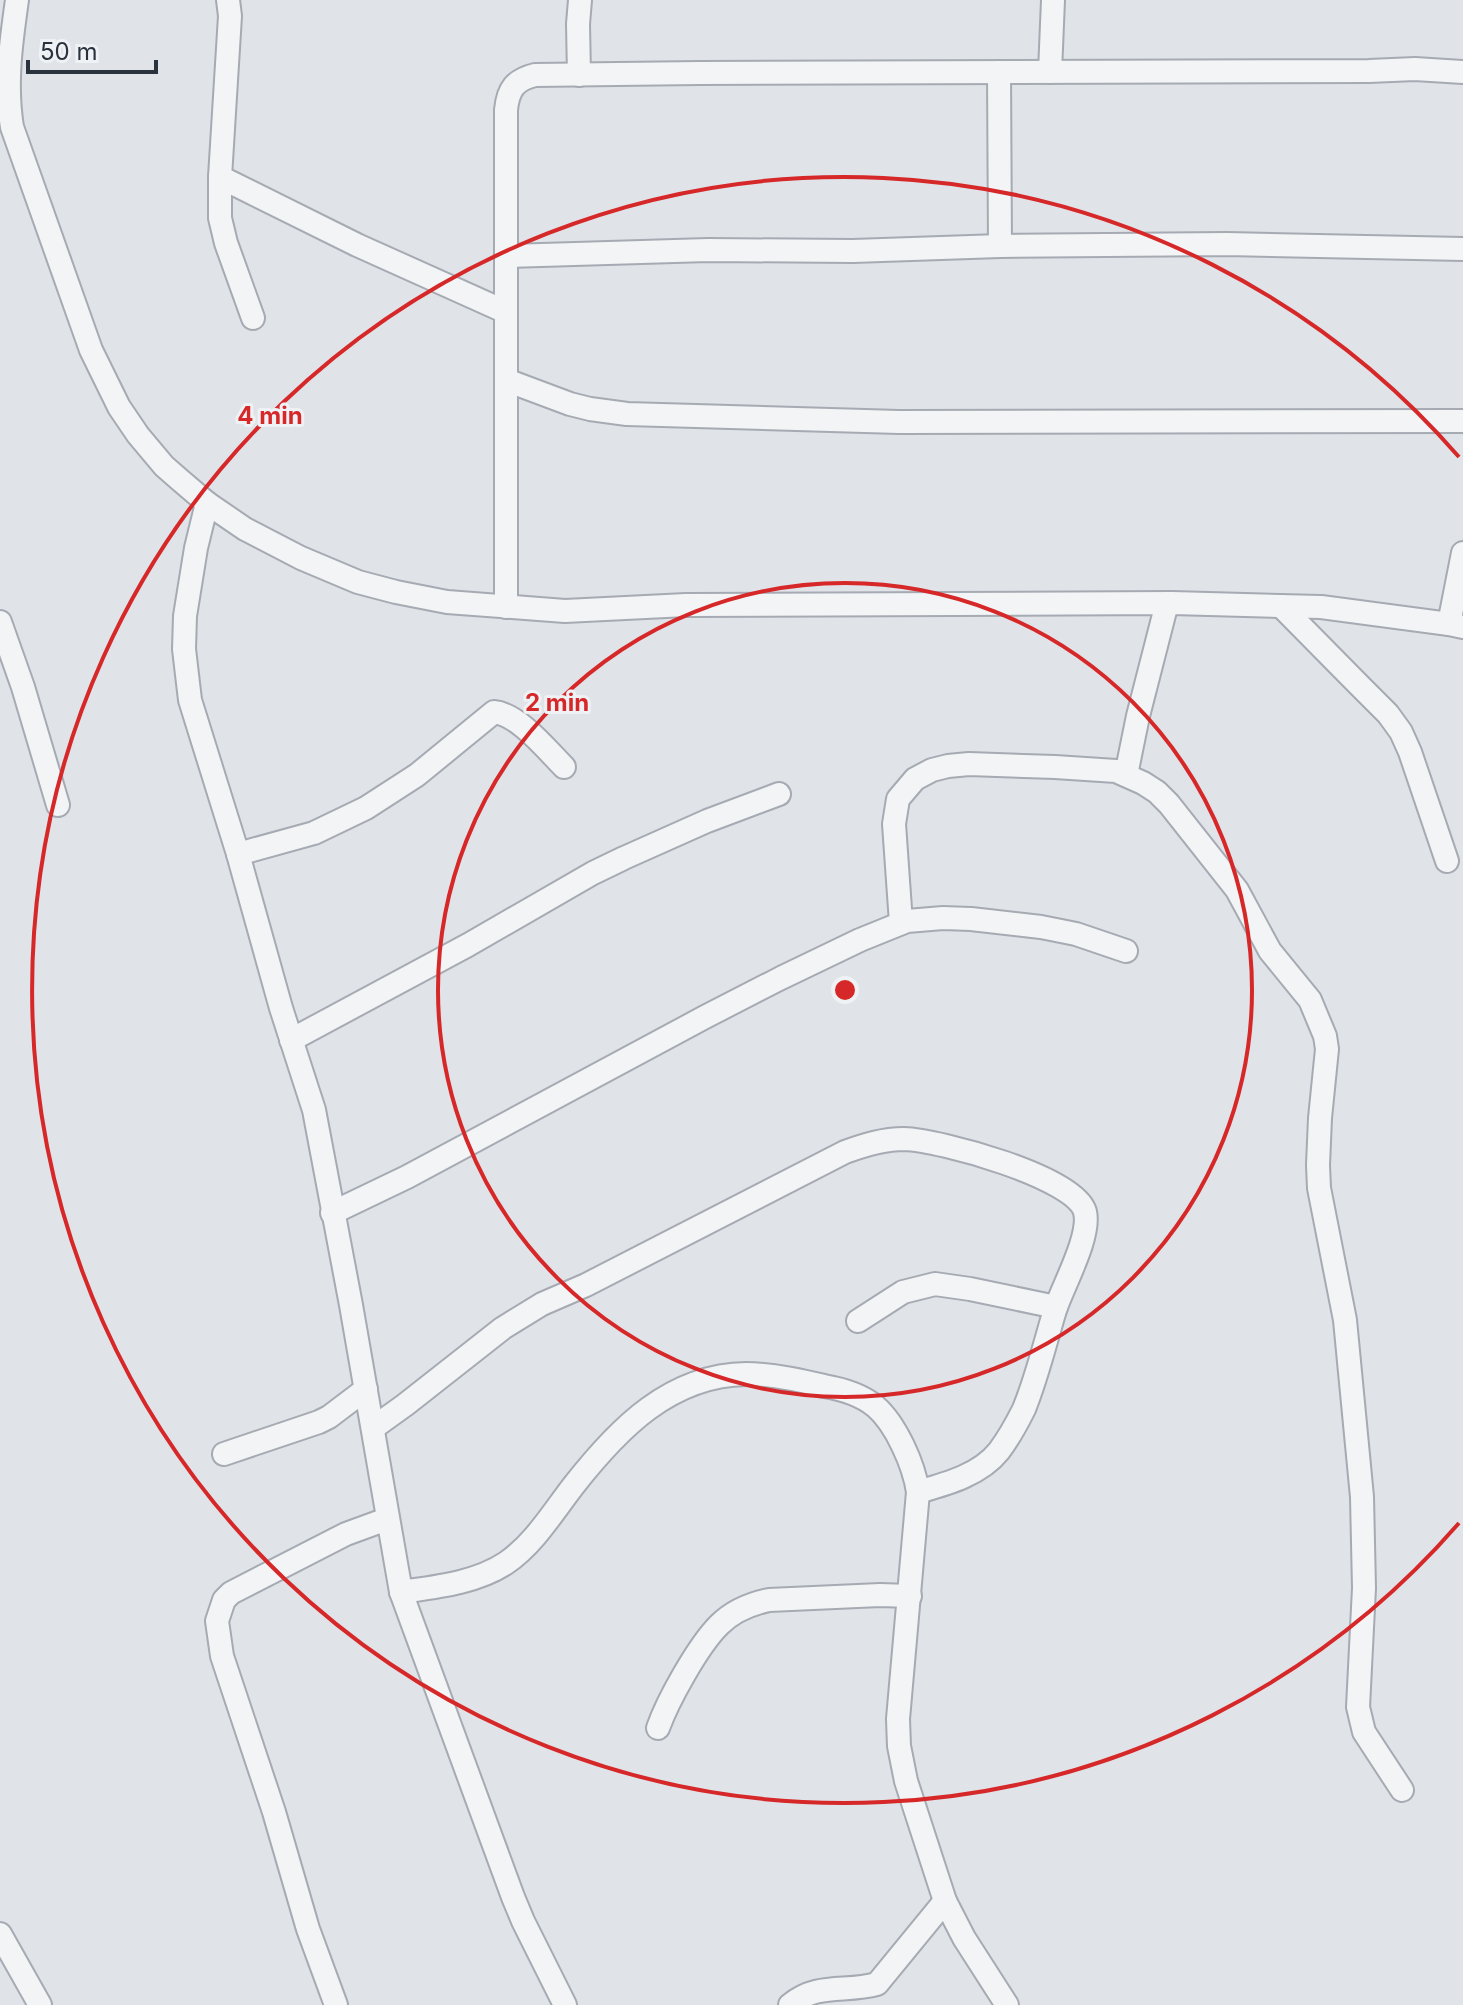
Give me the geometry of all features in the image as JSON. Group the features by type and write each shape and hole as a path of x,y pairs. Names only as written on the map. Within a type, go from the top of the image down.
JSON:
{"street":[{"path":"17,0 4,66 9,105 6,128 101,375 119,407 164,466 207,503 245,529 301,558 358,582 447,602 565,611 686,605 1167,603 1321,607 1456,625 1463,553"},
{"path":"228,0 230,16 220,218 253,318"},
{"path":"579,75 580,0"},
{"path":"1050,72 1053,0"},
{"path":"506,607 506,110 510,89 524,78 535,75 1415,69 1463,72"},
{"path":"999,72 1000,246"},
{"path":"220,177 357,245 506,312"},
{"path":"506,256 708,250 853,251 1227,244 1463,249"},
{"path":"506,380 580,406 627,414 899,422 1463,421"},
{"path":"207,503 185,616 186,672 195,721 314,1110 401,1592 513,1897 565,2005"},
{"path":"1126,775 1167,603"},
{"path":"1281,606 1370,695 1401,732 1447,861"},
{"path":"0,622 58,805"},
{"path":"238,854 314,833 366,808 417,775 494,712 506,714 516,721 564,767"},
{"path":"901,923 894,824 898,799 915,779 932,770 969,764 1116,771 1157,792 1169,804 1237,890 1270,951 1310,1000 1327,1049 1320,1118 1319,1188 1345,1320 1362,1497 1364,1588 1358,1707 1364,1732 1402,1790"},
{"path":"291,1040 613,863 707,821 779,794"},
{"path":"332,1213 407,1177 705,1017 839,950 901,923 943,918 1041,927 1076,934 1126,951"},
{"path":"373,1428 503,1328 542,1304 586,1285 845,1152 874,1142 903,1139 933,1142 979,1154 1056,1184 1079,1199 1086,1219 1079,1251 1056,1307 1020,1417 997,1453 972,1472 918,1492"},
{"path":"858,1321 903,1292 935,1284 1056,1307"},
{"path":"401,1592 469,1579 508,1561 546,1522 611,1440 639,1415 693,1383 747,1374 784,1378 827,1386 861,1397 876,1407 905,1449 918,1492 898,1707 899,1746 906,1781 945,1901 964,1938 1007,2005"},
{"path":"224,1454 319,1422 366,1389"},
{"path":"336,2005 308,1929 274,1812 222,1656 217,1621 224,1600 231,1593 346,1534 387,1519"},
{"path":"658,1728 664,1711 697,1655 718,1625 736,1611 769,1600 910,1596"},
{"path":"790,2005 800,1997 821,1989 877,1984 945,1901"},
{"path":"0,1934 40,2005"}]}
